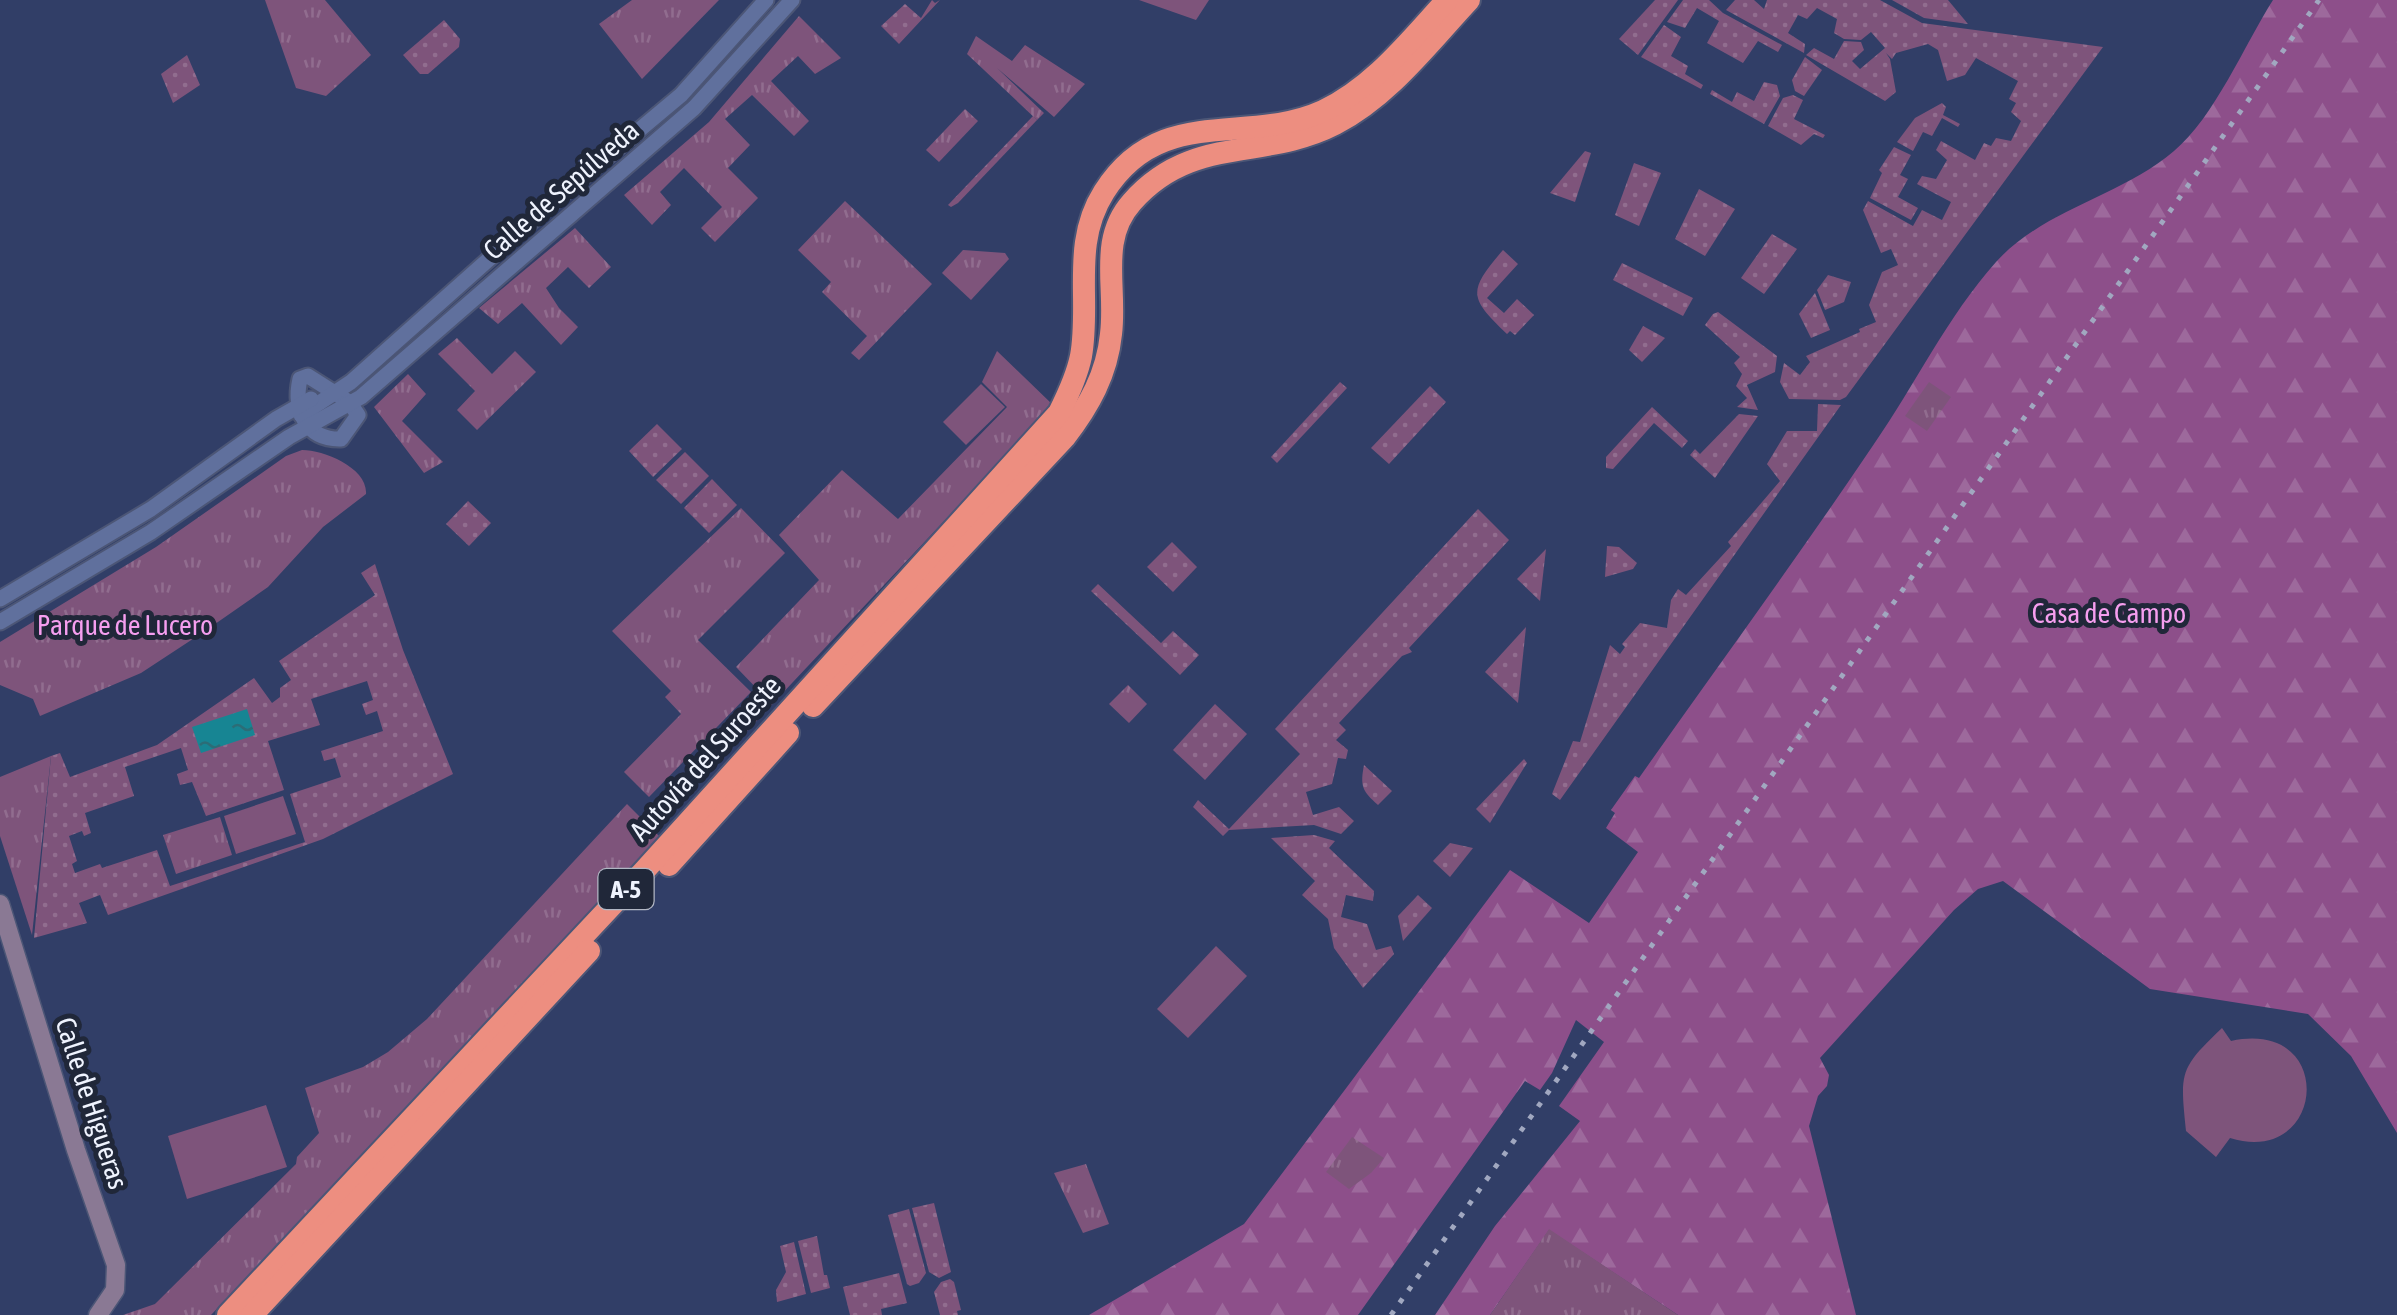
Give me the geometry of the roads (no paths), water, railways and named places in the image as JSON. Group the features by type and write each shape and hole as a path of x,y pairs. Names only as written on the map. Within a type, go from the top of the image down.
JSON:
{"highway":[{"name":"Autovía del Suroeste","path":"228,1315 644,870 1059,413 1081,356 1085,238 1096,207 1112,180 1131,161 1178,135 1215,128 1284,124 1326,110 1367,84 1448,0"},
{"name":"Autovía del Suroeste","path":"252,1315 1065,437 1087,408 1105,364 1111,334 1111,240 1118,218 1136,197 1163,174 1188,160 1288,142 1337,123 1392,83 1469,0"}],"main road":[{"name":"Calle de Higueras","path":"0,904 116,1265 115,1290 98,1315"}],"street":[{"name":"Calle de Sepúlveda","path":"0,622 152,532 351,382 680,94 766,0"},
{"name":"Calle de Sepúlveda","path":"0,599 302,416 361,396 694,108 792,0"},
{"name":"Calle de Sepúlveda","path":"302,416 300,379 308,376 349,402"},
{"path":"302,416 327,440 340,439 358,415 349,402"}],"water":[{"path":"247,709 255,735 201,753 192,727"}],"railway":[{"path":"1391,1315 2319,0"}],"park label":[{"name":"Casa de Campo","path":"2109,613"},
{"name":"Parque de Lucero","path":"125,625"}]}
